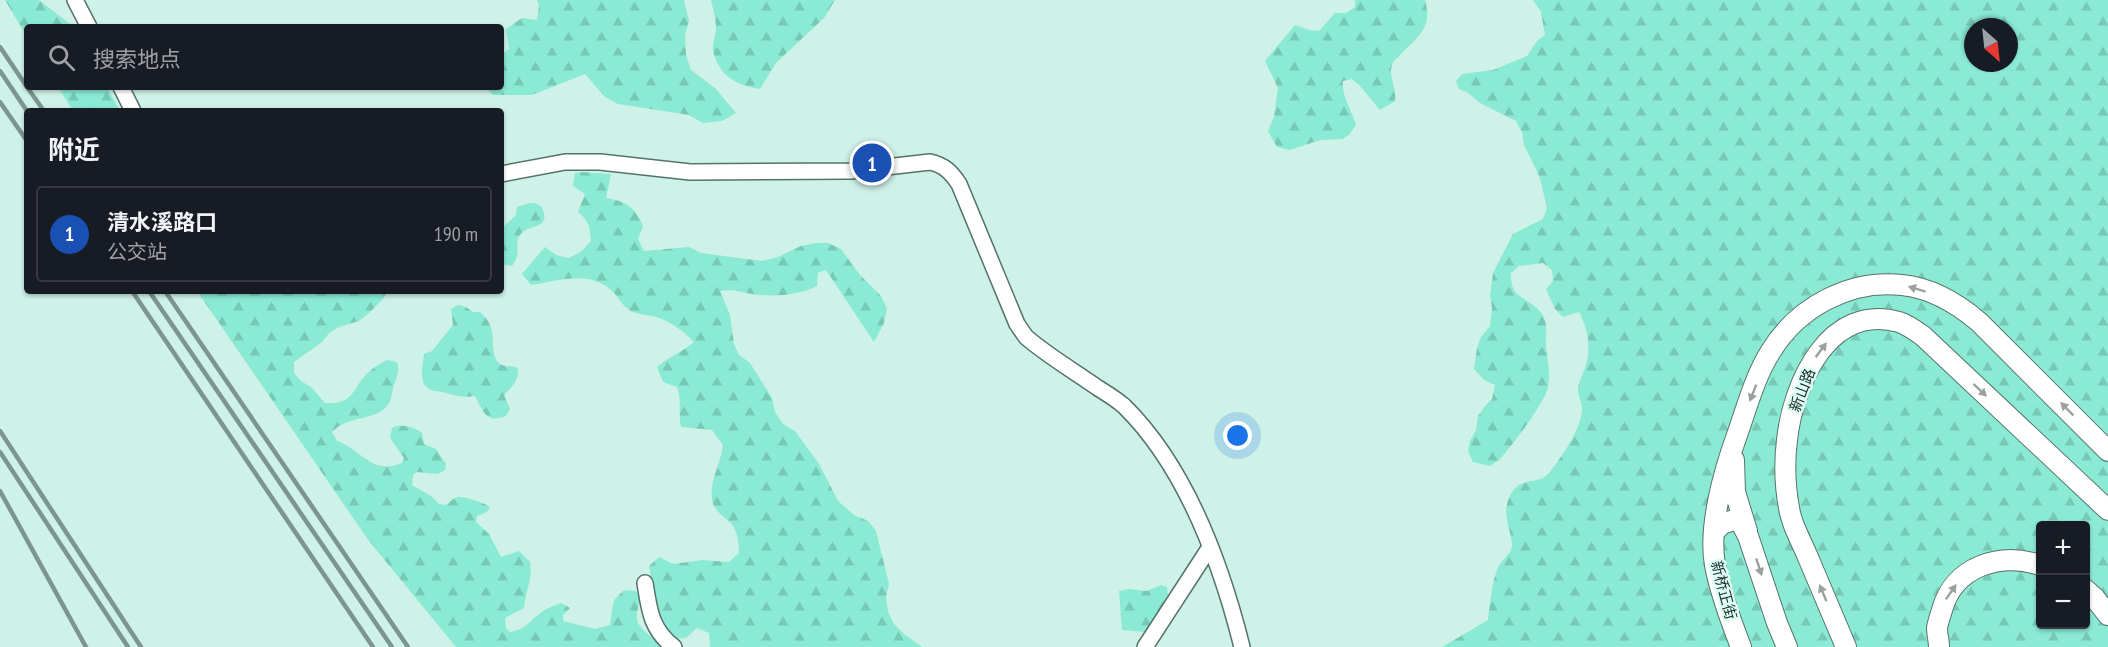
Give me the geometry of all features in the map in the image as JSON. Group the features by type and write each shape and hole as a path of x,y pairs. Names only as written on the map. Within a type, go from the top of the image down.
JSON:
{"main road":[{"name":"新桥正街","path":"1741,647 1714,564 1714,532 1721,488 1754,388 1771,351 1790,326 1811,307 1840,294 1873,285 1904,285 1959,305 1979,322 2108,451"},
{"name":"新山路","path":"1846,647 1790,515 1785,474 1787,439 1796,399 1810,365 1829,339 1854,323 1880,319 1901,323 1923,336 2108,510"},
{"path":"1733,446 1736,492 1748,536 1786,647"},
{"path":"1714,532 1722,524 1734,520 1741,523 1748,536"},
{"path":"1939,647 1937,627 1946,597 1964,574 1996,560 2029,561 2036,564"},
{"path":"2090,594 2108,615"}],"street":[{"path":"75,0 87,24"},
{"path":"122,90 132,108"},
{"path":"504,173 565,162 600,162 690,172 851,171 930,162 940,164 951,172 959,184 1017,324 1026,337 1122,405 1178,477 1195,509 1210,547 1242,647"},
{"path":"1145,647 1210,547"},
{"path":"645,583 651,618 661,635 674,647"}],"green space":[{"path":"5,0 39,0 70,24 24,24 24,32"},
{"path":"537,0 684,0 689,21 685,35 686,55 691,70 715,88 736,113 722,121 703,123 689,115 618,104 605,97 585,74 532,95 493,95 489,90 504,90 504,53 509,49 506,29 522,18 537,20 539,5"},
{"path":"711,0 835,0 824,18 776,63 760,89 736,82 725,73 716,60 713,45 716,24"},
{"path":"1355,0 1425,0 1427,18 1422,31 1392,65 1395,101 1380,110 1352,79 1343,81 1345,97 1356,125 1349,135 1342,139 1320,140 1290,150 1277,147 1268,131 1274,117 1278,88 1265,61 1295,25 1319,31 1335,13 1346,13 1355,7"},
{"path":"1533,0 2108,0 2108,647 1442,647 1488,620 1497,571 1512,547 1506,515 1509,498 1518,486 1549,473 1570,442 1581,417 1582,406 1578,387 1588,358 1586,331 1582,318 1579,312 1563,317 1555,309 1546,289 1553,281 1552,270 1543,263 1519,266 1511,273 1513,288 1537,308 1545,322 1548,387 1535,413 1499,460 1490,466 1473,462 1468,451 1476,430 1478,416 1492,399 1495,385 1484,380 1474,369 1481,337 1490,326 1493,273 1513,234 1543,219 1547,208 1540,178 1524,145 1522,132 1516,121 1480,103 1467,92 1459,89 1456,81 1462,74 1493,70 1527,56 1537,41 1545,35 1541,12"},
{"path":"60,90 109,90 118,108 71,108"},
{"path":"575,173 611,174 606,198 625,203 637,214 643,226 638,239 644,251 689,247 701,253 762,261 778,257 801,246 828,243 841,249 860,275 881,296 887,309 884,323 874,342 826,270 818,273 817,286 793,294 769,295 720,291 730,315 734,344 739,355 750,363 772,398 775,412 783,424 795,431 819,464 838,501 854,515 868,521 876,531 889,584 886,597 888,612 894,624 922,647 710,647 709,633 697,628 686,638 669,639 661,625 649,566 659,557 673,564 702,560 729,562 739,553 735,529 718,511 712,500 712,486 723,445 712,430 681,427 677,387 663,382 657,367 694,342 686,334 661,319 630,310 611,290 593,280 572,278 531,285 522,274 545,247 556,255 569,258 582,251 591,241 585,218 578,212 585,194 573,186"},
{"path":"535,203 542,207 544,220 520,235 517,242 517,256 512,266 504,265 504,226 516,215 517,207"},
{"path":"199,294 386,294 359,321 339,327 329,333 322,342 294,362 294,373 301,381 311,387 325,403 332,403 347,399 366,375 379,364 387,360 397,362 398,374 389,403 378,413 339,426 332,432 337,441 375,464 392,466 402,463 404,458 390,438 392,428 407,426 415,429 422,433 424,444 436,449 446,464 445,470 438,474 417,472 413,475 412,485 431,496 439,504 446,505 455,498 461,497 490,507 487,512 477,516 476,522 489,534 501,557 519,551 530,562 524,608 505,618 506,628 510,632 523,627 541,612 561,603 570,608 563,615 563,621 595,629 610,625 615,599 623,591 632,590 639,595 637,620 639,624 645,632 665,647 456,647 369,541"},
{"path":"458,305 473,312 480,312 487,319 492,333 496,359 502,365 518,368 516,380 504,395 510,409 506,416 490,417 483,411 475,396 467,397 433,391 422,379 424,354 432,351 453,325 451,309"},
{"path":"1161,585 1167,587 1168,596 1145,632 1122,630 1119,591 1129,589 1147,591"}],"railway":[{"path":"0,47 24,83"},
{"path":"0,71 25,108"},
{"path":"29,90 42,108"},
{"path":"0,102 24,137"},
{"path":"134,294 373,647"},
{"path":"151,294 392,647"},
{"path":"167,294 408,647"},
{"path":"0,431 141,647"},
{"path":"0,452 128,647"},
{"path":"0,491 86,647"}],"place":[{"name":"清水溪路口","path":"872,163"}]}
